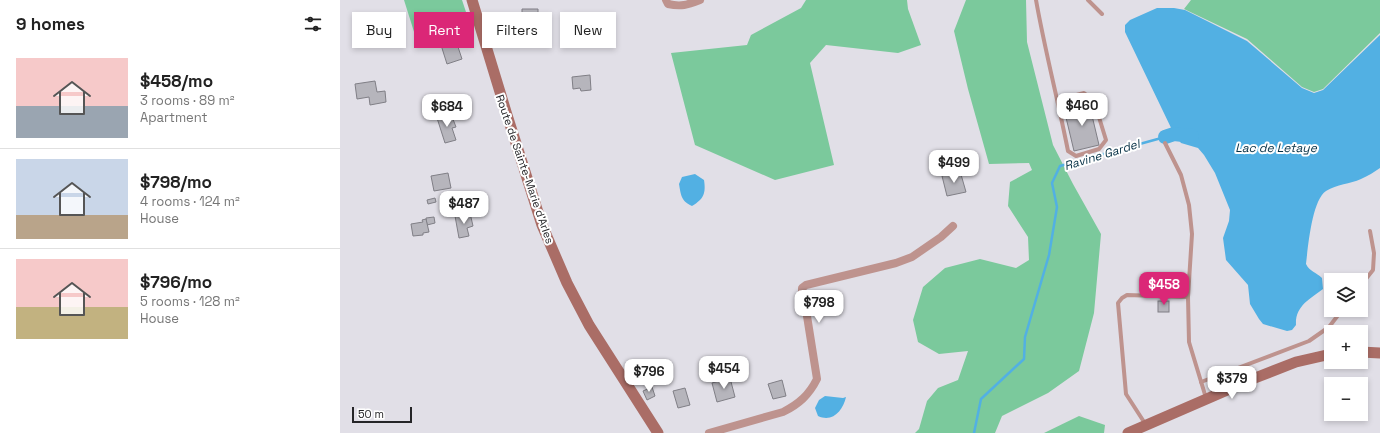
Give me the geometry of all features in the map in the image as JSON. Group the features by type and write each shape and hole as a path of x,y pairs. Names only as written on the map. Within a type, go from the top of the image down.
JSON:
{"main road":[{"name":"Route de Sainte-Marie d'Arles","path":"472,0 506,115 542,225 567,283 589,325 658,433"},
{"path":"1368,352 1380,353"},
{"path":"1128,433 1206,398 1296,362 1324,356"}],"street":[{"path":"666,0 668,4 677,6 688,5 700,0"},
{"path":"709,433 783,412 794,407 804,399 812,387 817,379 807,316 802,298 802,288 806,285 896,263 912,257 941,237 953,226"}],"lane":[{"path":"1036,0 1042,36 1058,100 1068,151 1076,156 1099,149 1106,140 1094,101 1084,93 1058,100"},
{"path":"1088,0 1102,14"},
{"path":"1165,143 1181,175 1189,205 1192,234 1188,297 1189,342 1206,398"},
{"path":"1368,276 1373,270 1374,253 1370,231"},
{"path":"1146,426 1126,394 1118,304 1122,298 1128,295 1188,297"},
{"path":"1200,382 1309,341 1329,327 1337,317"}],"green space":[{"path":"404,0 462,0 466,12 414,12 414,32"},
{"path":"806,0 907,0 908,9 921,45 898,53 826,45 810,63 834,165 775,180 695,145 671,53 747,45 751,35 801,8"},
{"path":"966,0 1026,0 1027,42 1053,145 1101,234 1094,313 1079,371 1048,393 1002,416 995,433 915,433 919,429 927,401 938,388 958,380 968,351 939,354 918,342 913,320 923,287 945,268 980,259 1016,268 1029,260 1028,237 1008,206 1010,182 1032,170 1029,163 989,164 968,89 954,31"},
{"path":"1191,0 1380,0 1380,33 1323,89 1314,92 1302,87 1247,39 1184,9"},
{"path":"1079,416 1105,425 1104,433 1044,433"}],"water":[{"name":"Lac de Letaye","path":"1157,8 1174,8 1185,10 1247,41 1302,88 1314,93 1323,90 1380,35 1380,168 1361,179 1330,189 1321,196 1314,214 1306,264 1309,269 1322,278 1323,289 1304,304 1298,313 1296,325 1292,330 1287,331 1263,324 1250,304 1248,285 1226,260 1223,238 1229,221 1230,210 1215,173 1198,148 1181,143 1174,134 1125,32 1125,25 1130,20"},
{"path":"695,174 704,180 705,189 702,198 692,206 684,200 679,184 682,177"},
{"path":"825,396 846,397 840,411 828,418 818,416 815,408 819,400"}],"building":[{"path":"522,9 538,9 538,12 522,12"},
{"path":"442,48 458,48 462,59 447,64"},
{"path":"590,75 591,90 581,91 580,88 573,89 572,77"},
{"path":"375,81 377,92 385,91 386,102 370,105 369,97 357,99 355,84"},
{"path":"1089,103 1099,145 1074,151 1064,109"},
{"path":"451,114 456,127 452,128 456,140 445,143 437,118"},
{"path":"960,171 966,192 947,196 942,176"},
{"path":"448,173 451,188 434,191 431,176"},
{"path":"435,198 436,202 428,204 427,200"},
{"path":"470,213 473,226 467,228 469,236 459,238 455,216"},
{"path":"434,217 435,223 427,225 426,218"},
{"path":"426,219 429,232 423,233 423,235 413,236 411,224 423,222 422,220"},
{"path":"1158,301 1169,301 1169,312 1158,312"},
{"path":"730,378 735,397 717,402 712,383"},
{"path":"782,380 786,396 773,399 768,384"},
{"path":"652,387 655,396 647,400 643,391"},
{"path":"685,388 690,405 678,408 673,391"}],"waterway":[{"name":"Ravine Gardel","path":"1165,137 1174,134 1192,136"},
{"name":"Ravine Gardel","path":"974,433 981,399 1024,359 1025,337 1049,255 1057,207 1052,183 1060,166 1165,137"}]}
